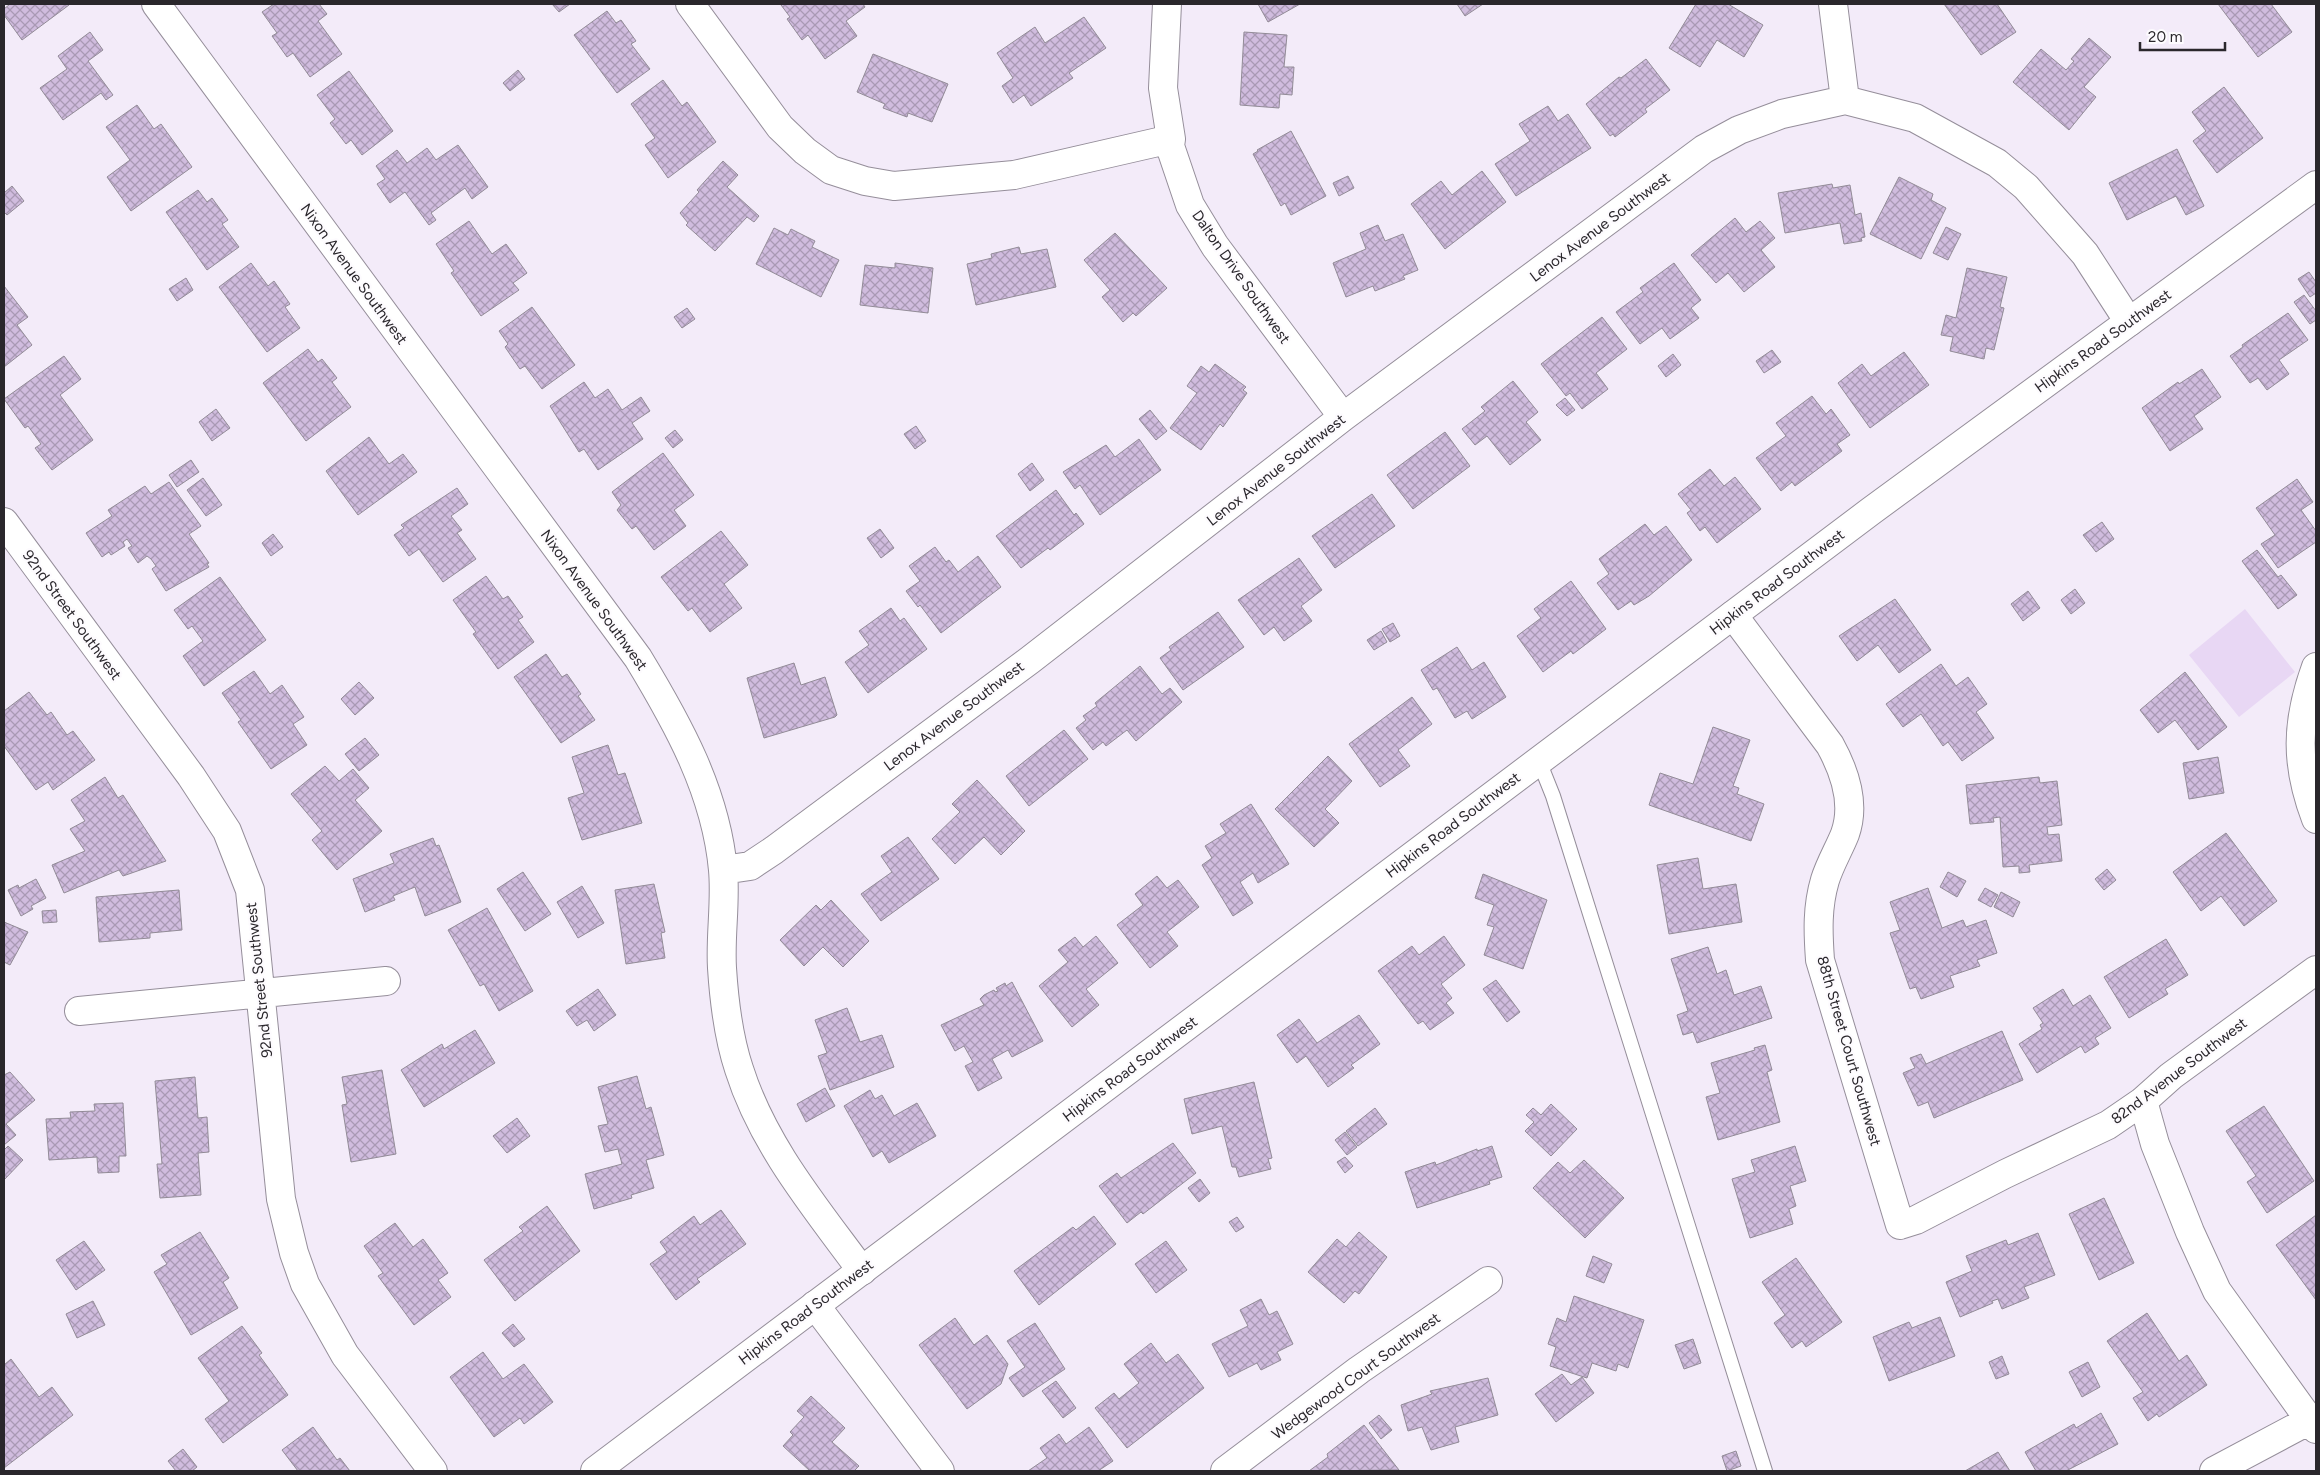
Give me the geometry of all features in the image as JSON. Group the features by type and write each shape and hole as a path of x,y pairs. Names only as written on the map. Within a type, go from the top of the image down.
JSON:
{"street":[{"name":"Nixon Avenue Southwest","path":"156,4 638,658 675,719 697,768 714,819 723,870 722,968 738,1068 757,1114 789,1172 862,1271"},
{"path":"690,4 780,127 805,151 831,170 865,181 894,186 938,184 1014,174 1171,139"},
{"name":"Dalton Drive Southwest","path":"1167,4 1163,88 1171,139 1170,146 1190,205 1215,246 1344,417"},
{"path":"1833,4 1845,100"},
{"name":"Lenox Avenue Southwest","path":"723,870 750,866 774,850 1030,660 1344,417 1704,149 1739,130 1782,114 1845,100 1915,118 1997,163 2026,187 2085,254 2129,322"},
{"name":"Hipkins Road Southwest","path":"595,1471 1733,615 2316,185"},
{"name":"92nd Street Southwest","path":"4,522 191,776 227,831 250,890 282,1199 294,1253 305,1284 345,1355 433,1471"},
{"name":"88th Street Court Southwest","path":"1733,615 1830,746 1843,767 1849,792 1849,816 1845,832 1826,878 1819,905 1818,933 1820,960 1900,1225"},
{"path":"2316,667 2301,721 2300,745 2303,776 2316,819"},
{"name":"82nd Avenue Southwest","path":"1900,1225 1916,1220 2005,1174 2076,1142 2108,1125 2143,1101 2171,1076 2316,970"},
{"path":"78,1011 260,995 386,981"},
{"path":"2143,1101 2155,1144 2190,1232 2217,1291 2313,1424 2214,1471"},
{"name":"Wedgewood Court Southwest","path":"1225,1471 1359,1370 1488,1282"},
{"path":"815,1305 940,1471"}],"lane":[{"path":"1539,761 1553,796 1765,1471"}],"shaded area":[{"path":"2245,609 2295,672 2239,717 2189,655"}],"building":[{"path":"10,4 69,5 22,40 4,15 4,9"},
{"path":"274,4 319,4 327,14 318,21 342,54 310,77 293,53 287,57 272,36 277,33 262,12"},
{"path":"552,4 570,4 559,12"},
{"path":"863,4 865,7 846,21 857,36 825,59 808,35 802,40 787,19 790,17 781,5"},
{"path":"1258,4 1300,4 1268,22"},
{"path":"1457,4 1483,4 1465,16"},
{"path":"1696,4 1728,4 1763,25 1744,57 1717,40 1700,67 1669,48"},
{"path":"1944,4 1997,4 2016,32 1981,55"},
{"path":"2218,4 2271,4 2292,32 2258,57"},
{"path":"607,11 616,23 621,20 636,41 631,44 650,69 617,93 574,35"},
{"path":"1084,17 1106,48 1069,73 1073,78 1031,106 1024,95 1013,103 1002,86 1013,78 997,53 1035,27 1045,43"},
{"path":"90,32 103,50 88,61 113,95 106,100 101,93 63,120 40,88 67,69 58,56"},
{"path":"1244,32 1287,35 1284,67 1294,67 1292,95 1280,94 1279,108 1240,105"},
{"path":"2089,38 2111,57 2084,87 2096,97 2069,130 2013,82 2041,49 2066,70 2074,61 2071,59"},
{"path":"873,54 948,84 932,122 908,113 907,117 883,108 885,104 857,92"},
{"path":"1646,59 1670,90 1645,109 1647,112 1615,137 1613,134 1610,136 1586,104 1619,77 1621,78"},
{"path":"518,70 525,79 510,91 503,83"},
{"path":"349,71 393,131 362,155 351,140 346,144 330,123 335,119 317,95"},
{"path":"663,80 682,106 687,102 716,142 668,178 645,145 655,138 631,104"},
{"path":"2224,87 2263,138 2217,173 2193,141 2206,131 2192,112"},
{"path":"137,105 154,129 161,124 192,167 131,211 107,177 130,160 106,127"},
{"path":"1548,106 1558,121 1568,114 1591,148 1516,196 1495,164 1530,141 1519,124"},
{"path":"1291,131 1326,196 1291,215 1285,203 1281,206 1253,154"},
{"path":"458,145 488,187 472,199 465,188 431,213 436,220 429,225 405,192 390,203 377,184 385,179 376,166 397,150 407,163 427,148 436,160"},
{"path":"2177,149 2204,206 2186,215 2176,196 2127,220 2109,183"},
{"path":"723,161 738,175 727,187 759,216 754,222 747,217 715,251 686,225 688,223 680,213 699,192 697,190"},
{"path":"1482,171 1506,202 1445,249 1411,204 1441,181 1452,195"},
{"path":"1348,176 1354,188 1339,196 1333,183"},
{"path":"1899,177 1933,194 1931,200 1946,208 1921,259 1870,234"},
{"path":"1832,184 1833,188 1850,185 1855,215 1861,213 1865,237 1861,238 1862,241 1844,244 1840,223 1785,233 1778,193"},
{"path":"12,186 24,201 7,215 4,212 4,193"},
{"path":"198,190 207,202 212,198 228,220 222,224 239,247 207,270 166,212"},
{"path":"1735,218 1746,232 1760,221 1775,238 1761,250 1775,267 1744,292 1728,273 1716,283 1691,255"},
{"path":"469,221 492,254 506,244 527,273 513,283 519,290 481,316 451,273 454,271 436,244"},
{"path":"1378,225 1385,241 1403,234 1418,270 1403,276 1405,279 1375,291 1373,286 1346,297 1333,263 1366,249 1360,233"},
{"path":"1946,227 1961,234 1948,260 1933,253"},
{"path":"774,228 788,235 791,229 815,241 812,247 839,260 821,297 756,264"},
{"path":"1115,233 1167,288 1136,316 1133,313 1123,322 1102,297 1110,290 1084,260"},
{"path":"1019,247 1021,254 1047,249 1056,287 976,305 967,264 992,258 991,254"},
{"path":"251,263 268,286 274,281 290,304 285,307 300,328 267,352 219,287"},
{"path":"895,263 933,268 928,313 860,305 865,265 895,268"},
{"path":"1674,263 1701,300 1691,308 1699,318 1670,339 1662,328 1640,344 1616,312 1643,292 1640,288"},
{"path":"1967,268 2007,277 2000,307 2004,308 1994,350 1986,348 1984,359 1950,351 1953,337 1941,335 1946,315 1956,318"},
{"path":"2309,272 2316,282 2316,293 2310,297 2298,279"},
{"path":"186,278 193,290 177,301 169,289"},
{"path":"4,286 28,317 17,325 32,345 4,367"},
{"path":"2304,295 2316,311 2316,320 2310,324 2294,302"},
{"path":"532,307 575,365 542,389 525,366 520,369 505,347 508,344 499,331"},
{"path":"687,308 695,319 682,328 674,317"},
{"path":"2288,313 2308,340 2279,360 2289,374 2267,390 2258,378 2250,383 2230,356 2243,347 2242,345"},
{"path":"1602,317 1627,349 1596,373 1608,389 1582,409 1570,393 1566,396 1541,364"},
{"path":"308,349 318,362 322,359 337,378 332,382 351,407 306,441 263,383"},
{"path":"1772,350 1781,362 1764,373 1756,361"},
{"path":"1904,352 1929,385 1870,428 1838,383 1862,364 1871,376"},
{"path":"1673,354 1681,365 1666,377 1658,366"},
{"path":"64,356 81,379 60,395 93,440 52,470 35,448 41,444 28,426 25,428 4,399"},
{"path":"1215,364 1246,387 1243,390 1247,393 1223,427 1220,424 1201,450 1170,428 1197,393 1187,386 1201,366 1209,372"},
{"path":"2202,369 2221,397 2194,416 2203,429 2170,451 2142,408 2178,382 2179,384"},
{"path":"1513,381 1538,412 1526,422 1541,440 1510,465 1487,436 1475,445 1462,429 1485,411 1481,407"},
{"path":"584,382 595,398 608,389 622,410 641,397 650,411 632,423 643,439 598,470 584,449 579,452 550,406"},
{"path":"1812,396 1826,414 1831,409 1850,435 1837,444 1842,451 1795,486 1792,482 1781,491 1756,458 1786,436 1776,423"},
{"path":"1565,398 1575,410 1567,416 1556,405"},
{"path":"216,409 230,428 212,441 199,422"},
{"path":"1150,410 1167,431 1156,440 1139,419"},
{"path":"916,426 926,441 915,449 904,434"},
{"path":"675,430 683,440 673,448 665,438"},
{"path":"1445,432 1470,466 1413,509 1387,475"},
{"path":"369,437 389,464 403,454 417,472 358,515 326,471"},
{"path":"1139,439 1161,470 1100,515 1080,485 1075,489 1063,472 1106,445 1115,457"},
{"path":"663,453 694,495 674,510 686,526 654,550 636,526 632,529 617,510 621,505 612,492"},
{"path":"191,460 199,472 177,487 169,475"},
{"path":"1032,463 1044,480 1030,491 1018,474"},
{"path":"1710,469 1724,486 1735,477 1761,509 1717,543 1705,527 1700,531 1687,513 1691,510 1678,494"},
{"path":"203,478 222,505 206,516 187,490"},
{"path":"2297,479 2313,502 2301,510 2316,531 2316,542 2278,568 2261,544 2275,535 2256,508"},
{"path":"169,482 201,526 189,534 209,563 207,564 209,567 166,591 152,569 156,566 151,559 147,556 138,563 128,548 132,546 127,539 123,542 125,546 111,555 109,552 102,557 86,533 112,516 108,510 145,486 151,494"},
{"path":"457,488 468,504 451,516 462,530 457,533 476,559 443,582 419,549 409,556 394,535 404,528 401,525"},
{"path":"1056,490 1074,515 1076,513 1084,524 1050,550 1048,548 1021,568 996,536"},
{"path":"1372,494 1395,526 1335,568 1312,536"},
{"path":"2102,522 2114,539 2096,552 2083,535"},
{"path":"1645,524 1654,535 1666,526 1692,560 1649,596 1634,605 1631,601 1618,610 1597,583 1609,574 1599,559"},
{"path":"880,529 894,548 881,558 867,538"},
{"path":"721,531 748,565 724,584 742,608 710,632 692,608 688,611 661,577"},
{"path":"273,534 283,547 271,556 262,543"},
{"path":"935,547 946,562 949,560 958,572 978,556 1001,587 941,633 920,605 918,607 906,591 920,581 909,566"},
{"path":"2257,550 2278,577 2281,575 2297,595 2278,609 2242,561"},
{"path":"1299,558 1322,590 1301,606 1312,621 1284,641 1274,627 1264,635 1238,600"},
{"path":"486,576 503,599 508,596 523,617 518,620 534,642 498,669 473,634 476,632 453,600"},
{"path":"220,577 266,640 204,686 183,656 203,641 192,626 188,629 174,610"},
{"path":"1571,581 1606,629 1573,654 1571,651 1543,672 1517,636 1541,618 1534,609"},
{"path":"2075,589 2085,603 2071,614 2061,600"},
{"path":"2028,591 2040,608 2023,621 2011,604"},
{"path":"1895,599 1931,650 1899,673 1878,645 1857,661 1839,636"},
{"path":"891,608 900,621 904,618 927,649 868,693 845,662 869,645 859,631"},
{"path":"1218,612 1244,647 1183,690 1160,658 1171,650 1169,647"},
{"path":"1393,623 1400,636 1390,642 1382,629"},
{"path":"1381,631 1387,642 1374,650 1367,640"},
{"path":"1457,647 1472,670 1484,662 1506,697 1472,719 1467,711 1455,718 1437,688 1433,690 1421,670"},
{"path":"546,654 562,677 567,674 581,694 578,696 595,720 561,743 514,677"},
{"path":"794,663 801,685 825,677 837,715 764,738 747,678"},
{"path":"1941,664 1956,686 1968,677 1987,704 1976,712 1994,738 1962,761 1948,742 1943,746 1921,714 1903,727 1886,704"},
{"path":"1140,666 1162,694 1170,688 1182,702 1136,741 1127,730 1106,746 1103,742 1093,750 1076,728 1086,720 1083,716 1097,706 1095,703"},
{"path":"254,671 270,694 282,685 304,717 293,724 307,745 271,769 238,722 241,720 222,693"},
{"path":"2185,672 2227,727 2198,750 2175,720 2158,733 2140,710"},
{"path":"359,682 374,698 355,715 341,699"},
{"path":"29,692 47,715 51,712 67,735 73,731 95,760 53,790 48,782 36,790 4,746 4,711"},
{"path":"1412,697 1432,724 1398,750 1410,766 1380,787 1349,744"},
{"path":"1713,727 1750,740 1733,786 1739,788 1737,794 1764,804 1751,841 1649,805 1660,773 1693,784"},
{"path":"1064,730 1088,759 1029,806 1006,776"},
{"path":"365,738 379,755 359,771 345,754"},
{"path":"608,745 618,775 625,773 642,823 582,840 568,798 584,793 572,757"},
{"path":"1328,756 1352,781 1325,809 1339,823 1314,847 1275,809"},
{"path":"2218,757 2224,793 2189,799 2183,763"},
{"path":"325,766 339,781 353,769 369,788 355,800 382,831 337,870 312,840 322,831 291,794"},
{"path":"105,777 118,798 123,795 166,861 123,876 119,870 64,893 52,865 85,851 70,829 85,821 71,800"},
{"path":"2039,777 2040,783 2057,781 2062,825 2047,827 2048,835 2059,834 2062,861 2029,865 2030,872 2019,873 2019,866 2003,867 2000,817 1993,818 1994,822 1970,824 1966,785"},
{"path":"977,780 1025,831 1001,855 984,837 955,864 932,839 960,812 952,804"},
{"path":"1251,804 1289,864 1258,883 1253,873 1240,882 1253,903 1233,916 1202,865 1212,858 1205,846 1226,833 1220,824"},
{"path":"2226,833 2277,901 2244,926 2221,896 2201,911 2173,872"},
{"path":"908,837 939,879 881,921 861,894 892,872 881,856"},
{"path":"433,838 436,846 439,845 461,902 425,916 415,887 393,896 395,900 365,912 353,879 394,863 390,854"},
{"path":"1698,858 1703,889 1736,884 1742,922 1669,934 1657,865"},
{"path":"2107,869 2116,880 2104,890 2095,879"},
{"path":"523,872 551,914 525,931 497,889"},
{"path":"1948,872 1966,881 1957,897 1940,887"},
{"path":"1483,874 1547,900 1523,969 1484,955 1494,927 1487,925 1494,905 1475,898"},
{"path":"1157,876 1167,888 1178,880 1199,907 1167,932 1178,946 1150,968 1117,925 1143,905 1135,894"},
{"path":"36,879 46,898 31,906 33,909 21,916 8,890 18,885 19,888"},
{"path":"654,884 665,932 661,933 665,958 626,964 615,890"},
{"path":"582,886 604,923 578,938 557,902"},
{"path":"1928,888 1942,928 1963,920 1966,927 1986,920 1997,953 1977,960 1980,966 1950,976 1954,987 1921,999 1916,987 1910,989 1890,933 1900,930 1890,902"},
{"path":"1985,888 1998,895 1991,907 1978,900"},
{"path":"179,890 182,930 150,933 150,938 99,942 96,897"},
{"path":"2001,892 2020,902 2013,917 1994,907"},
{"path":"831,900 869,941 843,967 823,947 804,966 780,940 816,905 821,910"},
{"path":"487,908 533,991 499,1011 484,984 480,986 448,930"},
{"path":"56,910 57,922 43,923 42,911"},
{"path":"4,922 28,932 10,965 4,962"},
{"path":"1096,936 1118,963 1086,989 1099,1005 1072,1027 1039,986 1068,962 1058,950 1075,937 1083,947"},
{"path":"1444,936 1465,965 1441,984 1452,998 1446,1003 1454,1013 1430,1030 1423,1021 1418,1024 1378,971 1412,946 1419,955"},
{"path":"2166,939 2188,975 2165,989 2168,994 2129,1018 2104,977"},
{"path":"1708,947 1717,974 1726,970 1734,995 1761,986 1772,1018 1697,1043 1693,1032 1683,1035 1677,1015 1688,1011 1671,959"},
{"path":"1496,980 1520,1012 1507,1022 1483,989"},
{"path":"1012,982 1043,1041 1012,1057 1008,1050 992,1059 1002,1078 978,1091 965,1066 973,1062 964,1046 955,1051 941,1025 984,1005 980,999 984,995 994,990 995,992 998,991 996,988 1005,983 1006,986"},
{"path":"598,989 616,1015 594,1031 587,1020 577,1026 566,1011"},
{"path":"2063,989 2073,1006 2090,995 2111,1028 2095,1038 2099,1044 2085,1053 2081,1046 2037,1073 2019,1044 2042,1029 2040,1025 2043,1023 2033,1008"},
{"path":"847,1008 860,1042 882,1035 894,1067 830,1090 818,1056 827,1053 815,1020"},
{"path":"1359,1015 1380,1044 1351,1065 1354,1068 1328,1087 1306,1056 1297,1063 1277,1035 1299,1019 1317,1043"},
{"path":"475,1030 495,1063 424,1107 401,1070 442,1044 444,1049"},
{"path":"2002,1031 2023,1080 1934,1118 1928,1102 1918,1106 1903,1073 1915,1068 1910,1058 1921,1054 1926,1064"},
{"path":"1765,1045 1772,1070 1767,1072 1780,1122 1718,1140 1706,1097 1720,1093 1711,1063 1755,1050 1754,1048"},
{"path":"382,1070 396,1154 351,1162 342,1105 347,1104 342,1077"},
{"path":"10,1072 35,1100 6,1124 16,1135 4,1145 4,1075"},
{"path":"637,1076 646,1109 651,1107 664,1155 646,1160 654,1188 631,1195 632,1198 594,1209 585,1174 622,1164 618,1149 605,1152 598,1126 608,1124 598,1087"},
{"path":"195,1077 198,1118 207,1117 209,1152 198,1153 201,1195 160,1198 157,1164 162,1164 155,1081"},
{"path":"1254,1082 1272,1158 1268,1159 1271,1169 1239,1177 1236,1167 1232,1167 1222,1126 1192,1134 1184,1099"},
{"path":"825,1088 835,1106 806,1122 797,1104"},
{"path":"870,1090 875,1099 882,1095 894,1116 917,1103 936,1136 889,1163 882,1151 873,1157 844,1106"},
{"path":"123,1103 126,1156 119,1156 119,1172 98,1173 97,1157 49,1160 46,1119 71,1118 70,1112 95,1111 94,1104"},
{"path":"1551,1104 1577,1129 1551,1156 1525,1131 1534,1122 1526,1115 1533,1108 1541,1115"},
{"path":"2264,1106 2314,1181 2267,1213 2247,1182 2256,1176 2226,1131"},
{"path":"1375,1108 1387,1124 1358,1146 1346,1131"},
{"path":"517,1118 530,1136 507,1153 493,1136"},
{"path":"1345,1132 1357,1147 1347,1155 1335,1140"},
{"path":"1173,1143 1196,1173 1143,1214 1141,1212 1127,1223 1099,1186 1117,1173 1121,1178"},
{"path":"8,1146 23,1160 4,1180 4,1150"},
{"path":"1492,1146 1502,1177 1489,1181 1490,1184 1417,1208 1405,1172 1435,1162 1436,1165 1477,1149 1477,1151"},
{"path":"1795,1146 1806,1181 1790,1186 1796,1206 1789,1209 1793,1224 1750,1238 1732,1179 1755,1172 1751,1160"},
{"path":"1345,1157 1353,1166 1345,1173 1337,1162"},
{"path":"1584,1160 1624,1198 1585,1238 1533,1188 1558,1162 1570,1173"},
{"path":"1200,1179 1210,1193 1199,1202 1188,1188"},
{"path":"2104,1198 2134,1263 2099,1280 2069,1214"},
{"path":"547,1206 580,1251 515,1301 484,1260 523,1231 519,1227"},
{"path":"721,1210 746,1244 697,1279 700,1282 676,1300 650,1264 667,1252 660,1242 694,1216 700,1225"},
{"path":"2316,1215 2316,1300 2276,1245"},
{"path":"1094,1216 1116,1244 1039,1305 1014,1271 1073,1227 1076,1230"},
{"path":"1237,1217 1244,1227 1236,1232 1229,1222"},
{"path":"395,1223 413,1247 423,1239 448,1273 438,1280 451,1297 414,1325 378,1276 383,1273 364,1246"},
{"path":"200,1232 229,1278 223,1282 238,1308 191,1335 154,1272 167,1264 161,1255"},
{"path":"1359,1232 1387,1257 1359,1294 1355,1291 1344,1303 1308,1272 1337,1239 1346,1247"},
{"path":"2038,1233 2055,1275 2024,1287 2029,1298 2002,1309 1998,1299 1960,1317 1946,1282 1972,1271 1966,1256 2006,1240 2008,1245"},
{"path":"84,1241 105,1270 76,1290 56,1260"},
{"path":"1166,1241 1187,1270 1156,1293 1135,1264"},
{"path":"1593,1256 1612,1264 1604,1283 1586,1276"},
{"path":"1796,1258 1842,1322 1806,1347 1802,1341 1792,1348 1774,1323 1785,1315 1762,1282"},
{"path":"1574,1296 1644,1320 1628,1368 1618,1364 1616,1371 1592,1363 1587,1378 1550,1366 1556,1347 1548,1344 1557,1318 1566,1322"},
{"path":"1261,1299 1269,1315 1277,1311 1293,1344 1277,1352 1281,1360 1261,1370 1257,1363 1229,1377 1212,1344 1248,1326 1240,1310"},
{"path":"93,1301 105,1325 77,1338 66,1314"},
{"path":"2147,1313 2179,1361 2187,1355 2207,1385 2159,1417 2157,1414 2148,1421 2133,1398 2143,1392 2107,1341"},
{"path":"1940,1317 1955,1356 1889,1381 1873,1337 1909,1322 1912,1328"},
{"path":"955,1318 974,1345 987,1335 1008,1364 1001,1384 967,1409 919,1345"},
{"path":"1035,1323 1065,1369 1023,1397 1009,1378 1025,1367 1007,1341"},
{"path":"513,1324 525,1339 514,1347 502,1333"},
{"path":"242,1326 262,1353 259,1355 288,1395 223,1443 205,1419 229,1401 198,1358"},
{"path":"1693,1339 1701,1363 1684,1369 1675,1345"},
{"path":"1151,1343 1166,1363 1178,1354 1204,1388 1127,1448 1095,1408 1114,1393 1119,1399 1139,1383 1124,1364"},
{"path":"483,1352 503,1379 524,1364 553,1402 524,1424 520,1418 494,1437 450,1377"},
{"path":"2002,1356 2009,1374 1996,1379 1989,1362"},
{"path":"11,1359 39,1397 52,1387 73,1415 4,1468 4,1365"},
{"path":"2088,1362 2100,1387 2082,1397 2069,1372"},
{"path":"1562,1374 1571,1385 1582,1377 1594,1393 1556,1422 1535,1394"},
{"path":"1488,1378 1498,1415 1455,1427 1459,1442 1431,1450 1422,1427 1408,1431 1401,1405 1432,1394 1430,1391"},
{"path":"1056,1381 1076,1408 1063,1418 1042,1391"},
{"path":"811,1396 845,1428 832,1442 859,1466 854,1471 810,1471 783,1446 793,1435 790,1432 804,1417 797,1411"},
{"path":"2101,1413 2118,1444 2066,1471 2036,1471 2025,1452 2074,1424 2076,1428"},
{"path":"1379,1415 1392,1430 1381,1439 1369,1423"},
{"path":"1364,1425 1399,1470 1309,1471 1328,1457 1327,1454"},
{"path":"313,1427 337,1460 340,1458 350,1471 298,1471 282,1450"},
{"path":"1089,1427 1113,1461 1098,1471 1028,1471 1047,1458 1040,1448 1059,1434 1066,1444"},
{"path":"183,1449 197,1467 192,1471 176,1471 168,1461"},
{"path":"1736,1451 1741,1466 1727,1471 1722,1456"},
{"path":"1998,1452 2010,1471 1965,1471"}]}
